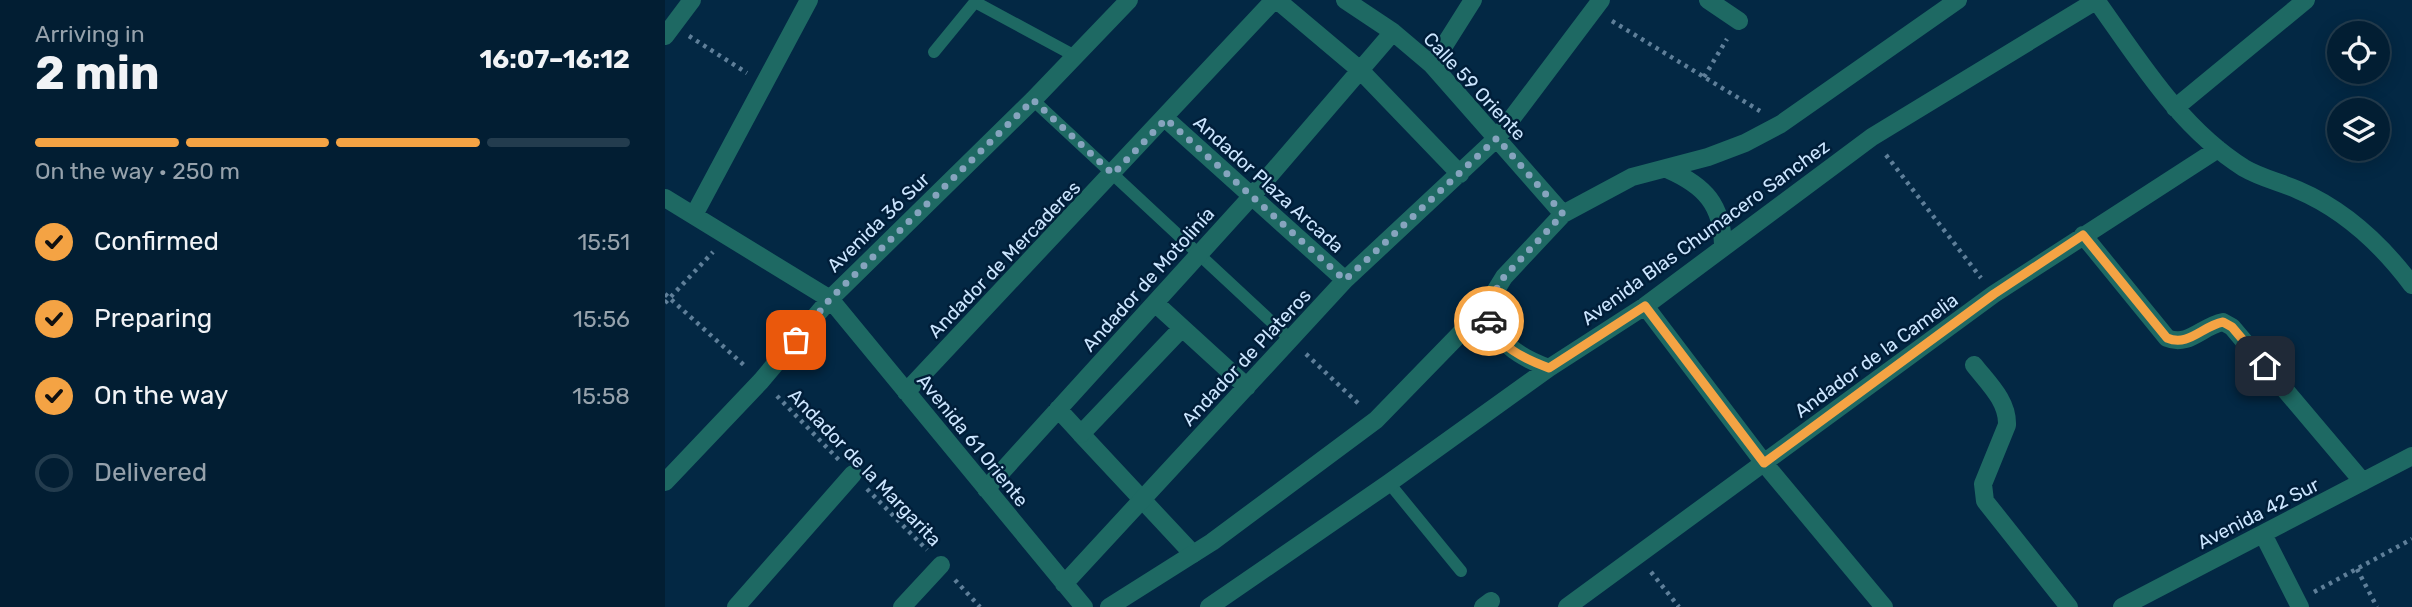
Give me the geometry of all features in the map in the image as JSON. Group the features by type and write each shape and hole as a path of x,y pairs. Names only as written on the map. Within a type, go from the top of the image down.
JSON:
{"street":[{"path":"669,31 692,0"},
{"path":"694,215 809,0"},
{"name":"Avenida 36 Sur","path":"665,482 761,380 830,299 1033,100 1129,0"},
{"path":"1276,0 1360,70 1460,174"},
{"name":"Andador de Mercaderes","path":"906,392 1276,0"},
{"name":"Calle 59 Oriente","path":"1345,0 1393,32 1432,65 1563,214"},
{"path":"1432,65 1473,0"},
{"path":"1708,0 1739,21"},
{"path":"1109,607 1193,554 1376,420 1485,307 1504,277 1563,214 1632,177 1669,170 1745,143 1781,124 1958,0"},
{"path":"2097,0 2175,108 2218,149 2245,168 2299,191 2354,224 2388,252 2412,285"},
{"name":"Avenida Blas Chumacero Sanchez","path":"1209,607 1549,368 1645,306 1723,245 1872,137 2097,0"},
{"path":"2175,108 2306,0"},
{"name":"Andador de Plateros","path":"1064,584 1345,280 1497,138 1598,5"},
{"name":"Andador de Motolinía","path":"986,489 1251,197 1393,32"},
{"name":"Andador Plaza Arcada","path":"1166,119 1345,280"},
{"name":"Andador de la Camelia","path":"1567,607 1994,294 2218,149"},
{"path":"1669,170 1688,179 1707,195 1722,220 1723,245"},
{"name":"Avenida 61 Oriente","path":"665,198 830,299 1084,607"},
{"path":"2083,235 2167,338 2177,342 2187,340 2213,324 2223,322 2232,327 2363,482"},
{"path":"1155,303 1247,387"},
{"path":"1645,306 1764,463 1884,607"},
{"path":"1485,307 1490,326 1506,346 1524,359 1549,368"},
{"path":"1081,434 1182,328"},
{"path":"1974,365 2005,406 2008,415 2007,425 1982,493 1985,501 2069,607"},
{"path":"1058,409 1193,554"},
{"name":"Avenida 42 Sur","path":"2122,607 2412,456"},
{"path":"739,606 853,474"},
{"path":"2263,534 2298,604"},
{"path":"902,607 941,565"}],"lane":[{"path":"934,52 975,2 1075,57"},
{"path":"1033,100 1290,339"},
{"path":"1389,483 1461,571"}],"path":[{"path":"1598,5 1781,124"},
{"path":"669,31 765,85"},
{"path":"1872,137 1994,294"},
{"path":"667,298 728,236"},
{"name":"Andador de la Margarita","path":"667,298 761,380 980,607"},
{"path":"1290,339 1376,420"},
{"path":"2298,604 2412,539"},
{"path":"1638,555 1679,607"},
{"path":"2357,569 2377,607"}],"way so far":[{"path":"796,340 830,299 1033,100 1113,174 1166,119 1345,280 1497,138 1563,214 1504,277 1485,307 1489,321"}],"route":[{"path":"1489,321 1506,346 1524,359 1549,368 1645,306 1764,463 1994,294 2083,235 2167,338 2177,342 2187,340 2213,324 2223,322 2232,327 2265,366"}]}
